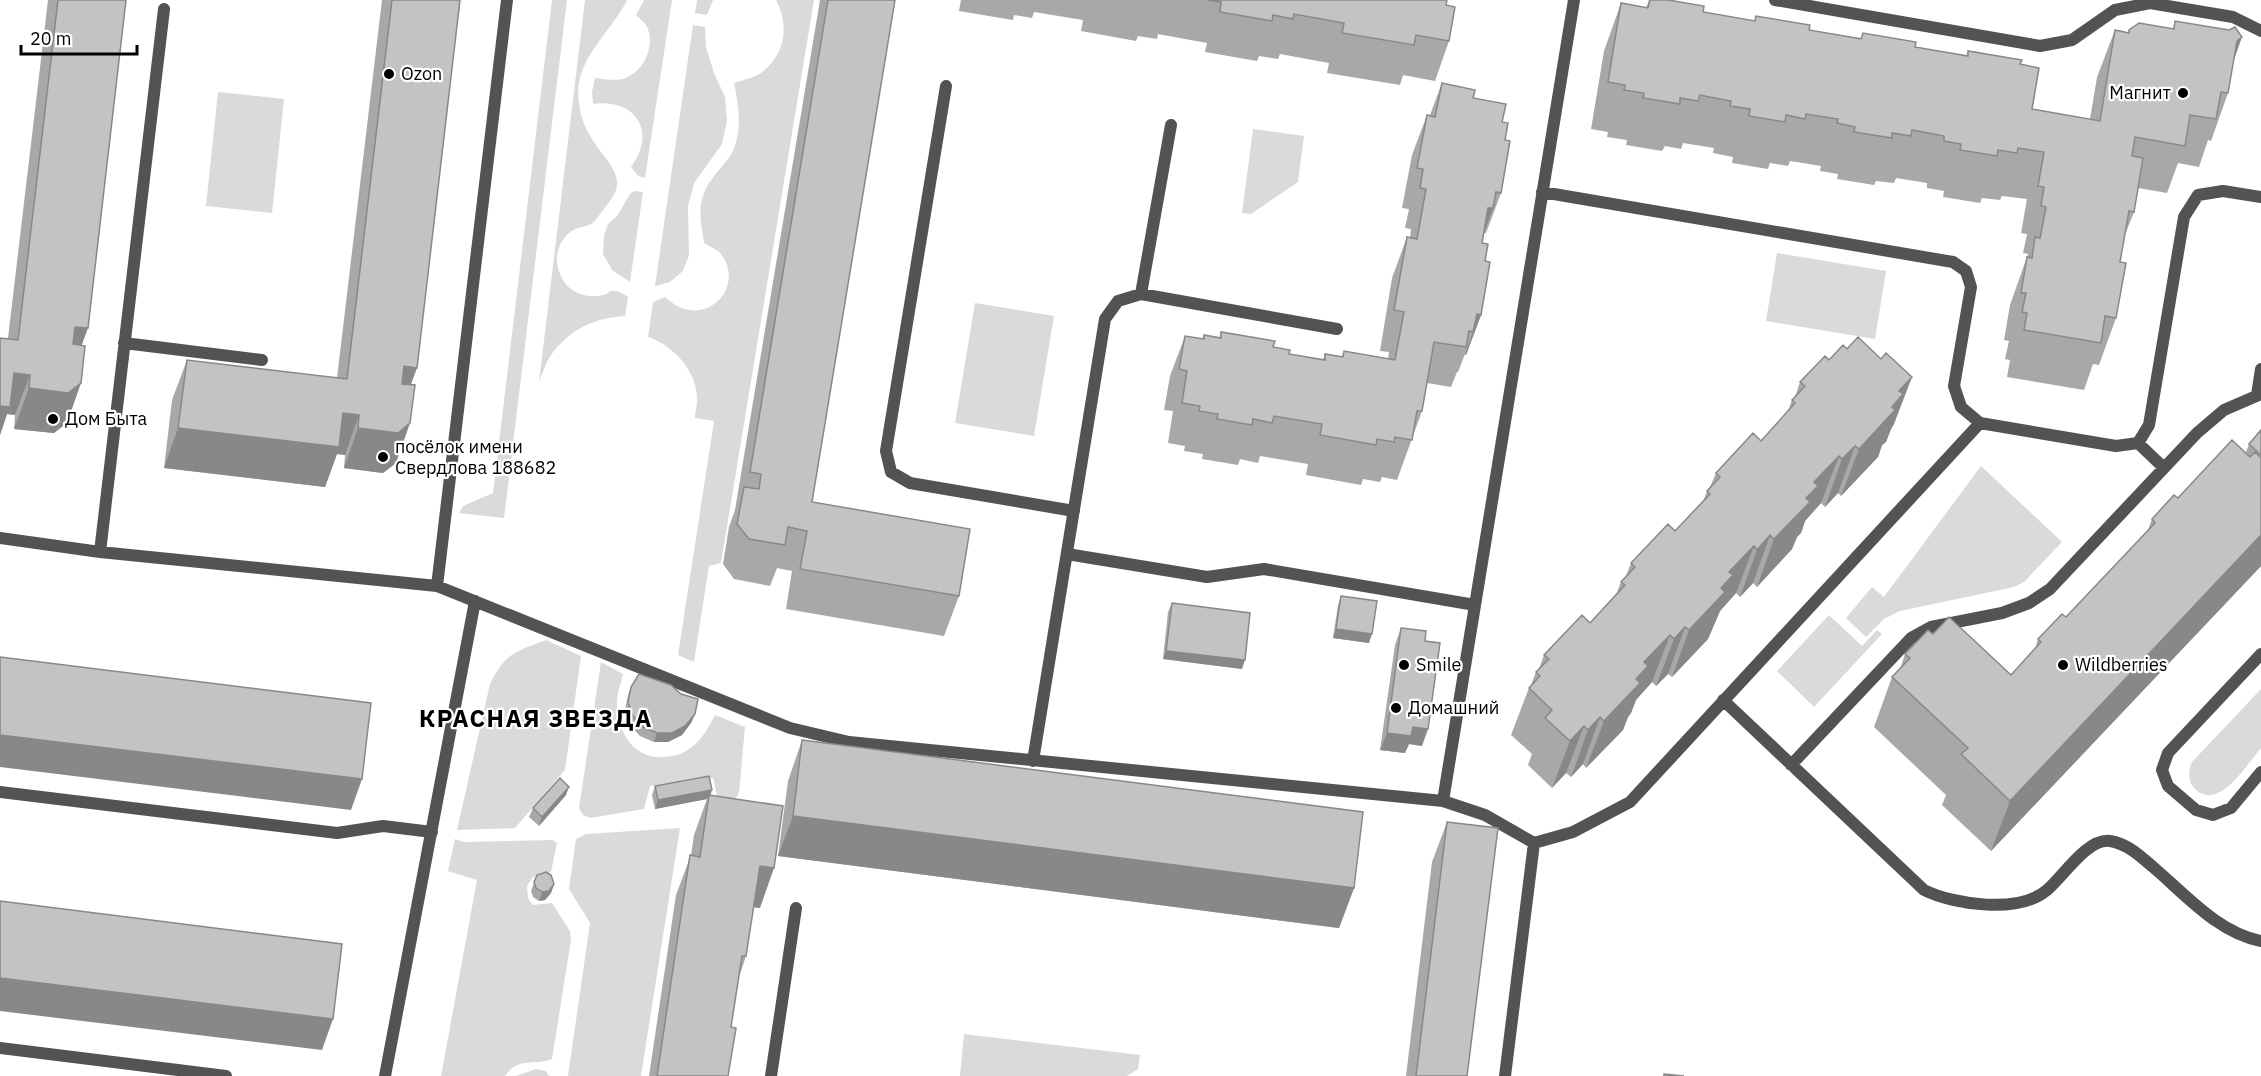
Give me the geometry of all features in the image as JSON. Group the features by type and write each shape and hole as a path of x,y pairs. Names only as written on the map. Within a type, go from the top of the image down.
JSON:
{"lane":[{"path":"437,586 507,0"},
{"path":"1443,801 1574,0"},
{"path":"1775,0 2040,46 2072,40 2115,10 2150,3 2233,17 2261,31"},
{"path":"100,552 164,9"},
{"path":"946,86 886,451 891,472 910,483 1074,511"},
{"path":"1141,294 1171,125"},
{"path":"2138,443 2149,425 2184,217 2198,195 2223,191 2261,197"},
{"path":"1542,192 1953,262 1966,272 1971,286 1954,386 1961,407 1980,423 2116,446 2138,443"},
{"path":"1033,761 1105,319 1118,301 1141,294 1337,329"},
{"path":"124,343 262,360"},
{"path":"1791,765 1911,638 1931,627 2002,613 2029,603 2050,589 2198,433 2224,410 2259,394 2261,369"},
{"path":"0,538 100,552 437,586 790,728 849,742 1443,801 1485,815 1534,843 1573,832 1630,802 1980,423"},
{"path":"2138,443 2164,468"},
{"path":"1066,554 1207,577 1264,569 1475,605"},
{"path":"385,1076 475,601"},
{"path":"2261,654 2168,753 2162,770 2168,786 2196,810 2213,815 2231,808 2261,772"},
{"path":"1723,700 1924,890 1938,897 2000,906 2025,902 2046,891 2085,850 2108,841 2132,849 2222,926 2248,939 2261,941"},
{"path":"0,792 337,833 383,826 432,832"},
{"path":"1505,1076 1534,843"},
{"path":"771,1076 796,908"},
{"path":"0,1048 226,1076"}],"shaded area":[{"path":"552,0 567,0 504,518 459,513 463,506 493,493"},
{"path":"585,0 627,0 587,61 578,88 584,124 613,168 617,182 612,198 593,223 575,229 564,239 558,252 558,266 566,285 575,292 598,296 614,291 628,297 625,316 594,322 577,330 561,343 549,358 539,382"},
{"path":"644,0 672,0 645,178 638,176 631,167 639,154 642,142 642,130 638,120 621,106 593,104 592,92 595,78 623,79 637,71 646,57 650,41 649,33 646,25 636,15"},
{"path":"697,0 713,0 707,15 695,13"},
{"path":"776,0 814,0 721,563 709,566 694,662 678,655 714,421 695,418 696,390 689,370 675,353 648,337 653,302 665,297 680,307 694,310 707,308 718,301 725,291 729,279 727,266 720,253 704,243 701,218 702,199 706,188 728,159 736,141 739,112 734,83 761,73 769,66 780,49 784,30"},
{"path":"693,25 705,27 706,47 725,97 727,121 722,144 694,183 688,206 689,255 683,271 670,282 655,286"},
{"path":"218,92 284,99 272,213 206,206"},
{"path":"1253,129 1304,136 1298,182 1251,214 1242,213"},
{"path":"635,191 643,192 630,282 612,270 603,254 604,236 608,224 617,216 630,194"},
{"path":"1777,253 1886,271 1875,339 1766,321"},
{"path":"975,303 1054,316 1034,436 955,423"},
{"path":"1981,466 2062,542 2024,582 2014,587 1900,611 1884,619 1866,637 1846,618 1872,587 1884,597"},
{"path":"1829,615 1862,646 1877,630 1882,634 1814,707 1777,671"},
{"path":"546,640 581,656 565,770 515,828 457,830 490,684 501,665 512,654"},
{"path":"601,662 623,674 617,702 618,716 630,743 645,754 664,757 684,752 699,740 715,715 745,727 739,793 735,799 718,800 713,778 650,786 644,809 590,818 583,815 579,808"},
{"path":"2261,689 2261,748 2232,783 2223,790 2213,795 2204,794 2195,789 2190,780 2191,763"},
{"path":"680,828 641,1076 568,1076 590,923 569,889 576,839 586,834"},
{"path":"455,839 464,842 553,840 557,843 551,872 533,877 527,886 528,898 533,905 552,903 570,931 571,940 552,1059 521,1064 505,1076 441,1076 477,880 448,871"},
{"path":"964,1034 1140,1055 1138,1069 1127,1076 960,1076"},
{"path":"536,1069 546,1071 549,1076 516,1076"}],"building":[{"path":"58,0 126,0 88,328 75,327 73,344 85,346 81,383 68,393 29,388 30,375 14,373 10,407 0,406 0,338 18,340"},
{"path":"392,0 460,0 417,368 404,366 402,384 415,385 410,423 398,433 358,428 359,415 343,413 339,447 178,428 187,360 347,379"},
{"path":"828,0 895,0 812,502 970,529 959,596 800,569 807,531 788,527 785,545 749,539 737,524 744,487 759,489 761,474 750,472"},
{"path":"1207,0 1447,0 1446,5 1455,7 1449,41 1416,35 1414,45 1342,33 1344,23 1294,14 1293,19 1273,15 1272,21 1220,12 1221,2"},
{"path":"1650,0 1668,0 1704,6 1703,12 1755,21 1756,16 1810,25 1809,30 1861,39 1863,33 1916,42 1915,47 1968,56 1968,51 2022,60 2020,64 2039,68 2032,109 2100,121 2115,30 2129,33 2129,30 2139,23 2174,29 2175,21 2229,30 2235,27 2242,37 2237,41 2228,93 2221,92 2216,119 2190,115 2185,146 2135,137 2132,156 2143,158 2134,212 2129,211 2120,262 2126,263 2116,318 2105,316 2101,343 2024,330 2027,313 2022,312 2026,293 2021,293 2027,257 2032,258 2035,237 2040,238 2046,207 2041,206 2044,187 2038,186 2044,152 2018,148 2017,153 1998,150 1997,156 1960,150 1961,144 1944,141 1944,136 1912,130 1911,136 1892,133 1892,138 1854,132 1855,127 1837,123 1838,119 1806,114 1805,119 1786,115 1785,122 1749,116 1750,109 1730,106 1731,101 1700,95 1698,101 1680,98 1680,104 1643,98 1644,93 1624,90 1625,85 1608,82 1621,3 1648,8"},
{"path":"1442,83 1475,90 1473,98 1506,104 1502,122 1508,123 1505,140 1510,141 1501,193 1496,192 1493,208 1488,208 1482,243 1488,244 1485,261 1490,262 1481,315 1477,314 1473,332 1469,331 1466,347 1434,342 1422,411 1417,411 1412,440 1395,437 1394,442 1377,439 1376,445 1320,435 1322,424 1274,416 1272,423 1253,419 1252,425 1217,419 1218,414 1199,411 1200,406 1182,403 1187,371 1179,369 1185,336 1204,339 1204,335 1221,338 1221,332 1275,341 1273,347 1290,350 1289,354 1325,360 1325,354 1343,357 1344,351 1395,360 1404,312 1394,310 1407,237 1417,239 1426,189 1420,188 1423,169 1417,168 1427,115 1435,117"},
{"path":"1858,337 1881,359 1886,353 1912,377 1899,391 1903,394 1892,407 1895,410 1859,449 1855,446 1842,459 1839,456 1814,482 1818,486 1806,498 1810,502 1774,539 1770,535 1757,550 1754,546 1729,572 1733,575 1721,588 1725,592 1689,630 1685,627 1674,639 1670,635 1644,662 1648,666 1636,679 1640,683 1604,721 1600,717 1588,730 1584,726 1570,741 1545,718 1552,710 1529,688 1540,676 1536,672 1549,659 1544,655 1582,615 1590,623 1625,585 1621,582 1635,567 1631,563 1668,524 1675,531 1710,494 1707,491 1720,477 1716,473 1753,433 1761,441 1795,403 1792,400 1805,386 1800,382 1825,356 1829,360 1843,345 1847,349"},
{"path":"2261,430 2261,455 2249,444"},
{"path":"2232,440 2250,457 2255,452 2261,458 2261,535 2010,801 1961,754 1968,748 1892,677 1910,658 1905,654 1928,630 1933,634 1949,617 2011,675 2041,642 2038,639 2062,614 2066,617 2155,523 2152,519 2174,495 2178,498"},
{"path":"1341,596 1377,601 1372,634 1336,629"},
{"path":"1172,603 1250,613 1245,660 1166,651"},
{"path":"1401,628 1426,631 1425,641 1440,643 1428,729 1413,727 1411,736 1387,733"},
{"path":"0,657 371,703 362,779 0,735"},
{"path":"639,674 671,685 681,694 698,699 695,714 685,726 672,733 657,733 643,727 633,716 628,702 631,687"},
{"path":"802,740 1363,812 1354,888 793,816"},
{"path":"709,776 712,790 658,800 655,786"},
{"path":"560,778 569,787 542,817 533,808"},
{"path":"709,795 783,806 774,868 760,866 746,956 742,956 731,1027 736,1028 728,1076 657,1076 690,855 700,857"},
{"path":"1447,822 1498,828 1467,1076 1416,1076"},
{"path":"546,872 551,875 554,884 549,891 542,892 536,888 534,882 537,875"},
{"path":"0,901 342,944 333,1019 0,978"}],"place":[{"name":"Ozon","path":"389,74"},
{"name":"Магнит","path":"2183,93"},
{"name":"Дом Быта","path":"53,419"},
{"name":"посёлок имени Свердлова 188682","path":"383,457"},
{"name":"Smile","path":"1404,665"},
{"name":"Wildberries","path":"2063,665"},
{"name":"Домашний","path":"1396,708"}],"district":[{"name":"КРАСНАЯ ЗВЕЗДА","path":"536,719"}]}
